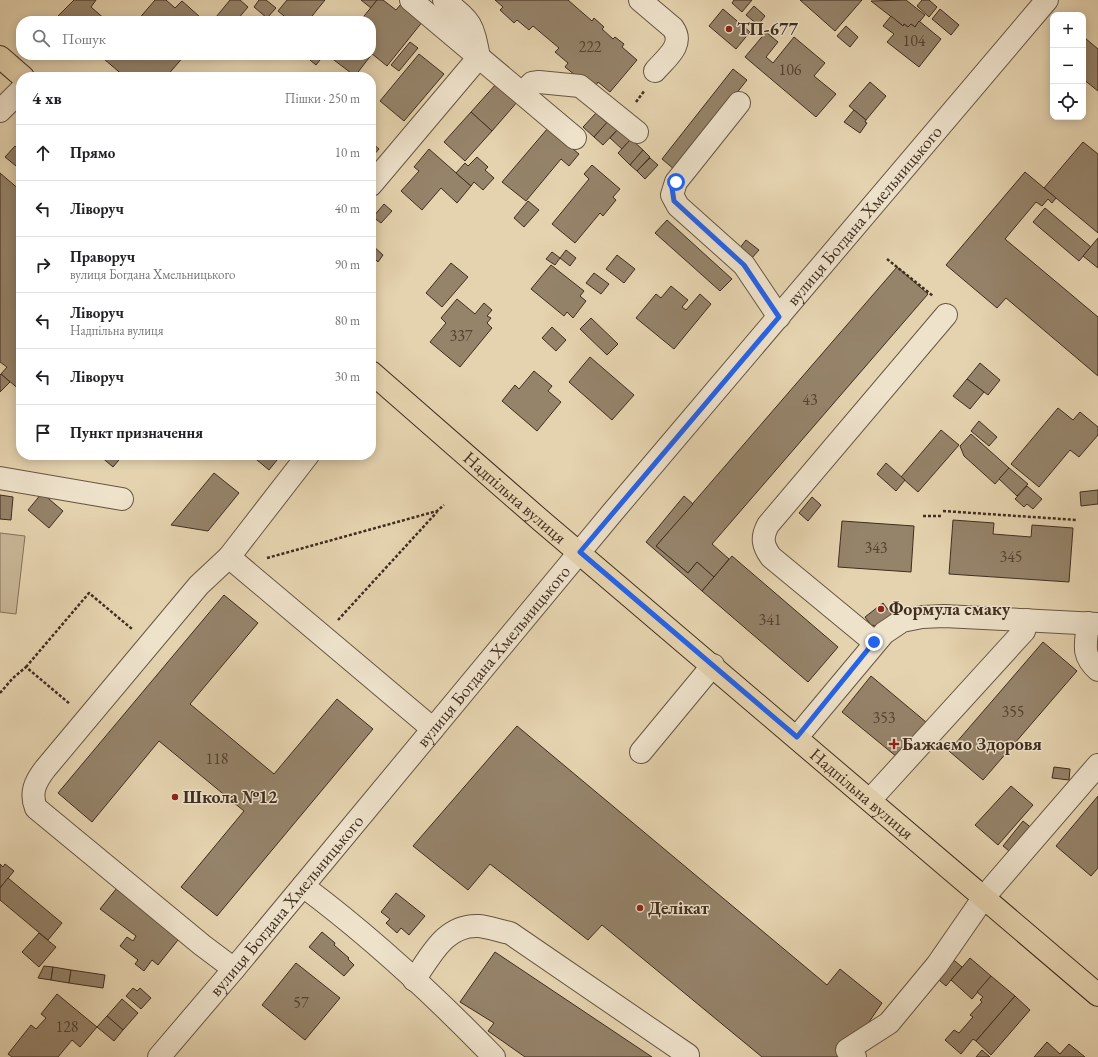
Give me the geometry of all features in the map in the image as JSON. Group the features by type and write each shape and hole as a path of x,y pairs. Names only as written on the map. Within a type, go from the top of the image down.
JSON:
{"main road":[{"path":"0,57 17,72"},
{"name":"Надпільна вулиця","path":"376,377 1098,994"}],"street":[{"path":"411,0 575,138"},
{"path":"444,0 470,23 474,30 479,57"},
{"path":"640,0 673,28 677,34 678,42 675,48 656,71"},
{"name":"вулиця Богдана Хмельницького","path":"159,1057 234,969 580,552 1047,0"},
{"path":"376,179 479,57"},
{"path":"522,93 532,83 539,82 580,86 629,125"},
{"path":"0,111 16,95"},
{"path":"739,103 676,182 672,195 678,206 744,265 779,317"},
{"path":"874,642 771,558 764,546 764,533 768,525 946,315"},
{"path":"234,969 202,945 36,808 33,801 36,783 87,718 199,585 234,562 305,460"},
{"path":"0,478 122,499"},
{"path":"234,562 433,729"},
{"path":"797,737 874,642 892,626 902,621 922,617 957,616 1093,624 1086,655 1088,661 1098,670"},
{"path":"870,800 1024,631 1028,620"},
{"path":"640,752 713,665"},
{"path":"855,1057 847,1050 889,1023 937,965 984,897 1098,765"},
{"path":"303,886 336,910 452,1014 494,1057"},
{"path":"414,980 442,940 458,928 479,926 510,933 688,1055"}],"path":[{"path":"629,125 656,71"},
{"path":"887,259 927,290 937,300 940,308 946,315"},
{"path":"323,638 444,505"},
{"path":"234,562 437,511"},
{"path":"943,511 1077,520"},
{"path":"923,516 943,516"},
{"path":"0,693 13,678 26,667 88,593 149,643"},
{"path":"26,667 87,718"}],"shaded area":[{"path":"0,533 25,536 16,614 0,612"}],"building":[{"path":"74,0 96,0 91,7 101,16 58,16"},
{"path":"155,0 166,0 175,8 182,1 199,16 141,16"},
{"path":"230,0 240,0 248,7 240,16 217,16"},
{"path":"259,0 266,0 276,8 269,16 265,16 254,7"},
{"path":"287,0 325,0 312,16 284,16 278,11"},
{"path":"361,0 377,0 371,8"},
{"path":"377,0 383,0 396,10 401,4 423,21 387,66 376,57 376,16 364,16"},
{"path":"495,0 568,0 592,21 594,18 604,27 602,29 613,39 615,37 624,44 622,47 637,60 610,92 598,82 595,87 580,79 565,67 568,63 555,52 559,48 533,26 529,30 517,20 514,23 500,10 503,7"},
{"path":"734,0 752,0 742,12 732,3"},
{"path":"800,0 862,0 835,31"},
{"path":"906,0 925,15 915,27 911,24 908,27 904,24 903,26 871,1"},
{"path":"922,0 929,0 937,7 929,17 917,6"},
{"path":"754,6 765,16 758,25 746,15"},
{"name":"ТП-677","path":"723,9 750,32 736,49 709,26"},
{"path":"940,9 959,25 951,35 932,19"},
{"path":"891,16 903,26 904,24 908,27 911,24 915,27 919,21 941,39 919,67 887,42 894,34 883,26"},
{"path":"846,26 858,37 850,47 837,36"},
{"path":"766,32 778,42 766,57 773,63 794,37 825,63 814,76 836,94 816,117 745,57"},
{"path":"1086,39 1098,49 1098,91 1086,81"},
{"path":"410,42 418,48 399,71 391,65"},
{"path":"419,54 444,74 404,121 380,101"},
{"path":"105,60 181,60 170,72 119,72"},
{"path":"310,60 320,60 316,65"},
{"path":"334,60 367,60 358,72 350,72"},
{"path":"733,69 747,80 675,170 662,159"},
{"path":"870,82 886,96 866,120 849,106"},
{"path":"497,83 518,101 492,131 471,112"},
{"path":"854,110 866,120 865,122 867,123 860,133 844,122"},
{"path":"471,112 492,131 465,161 444,142"},
{"path":"596,113 607,123 594,137 583,127"},
{"path":"609,120 619,128 603,145 594,137"},
{"path":"548,128 579,154 569,166 561,159 526,201 502,182"},
{"path":"619,128 631,139 622,149 610,138"},
{"path":"631,139 643,150 630,165 618,153"},
{"path":"1083,142 1098,154 1098,233 1044,188"},
{"path":"15,146 16,147 16,166 5,157"},
{"path":"429,149 471,186 457,203 441,188 422,210 401,191 419,171 414,167"},
{"path":"643,150 650,157 637,171 630,165"},
{"path":"477,157 488,167 485,170 494,178 483,190 474,182 471,186 456,173 465,163 468,166"},
{"path":"650,158 658,165 645,179 637,171"},
{"path":"592,165 620,189 613,197 616,200 603,216 600,213 575,243 552,224 589,179 584,174"},
{"path":"1025,172 1056,198 1052,203 1048,199 1042,206 1036,202 1005,239 1098,317 1098,376 1006,298 997,308 946,265"},
{"path":"0,173 16,187 16,387 1,374 7,367 0,362"},
{"path":"528,201 539,210 524,227 514,218"},
{"path":"384,204 392,211 381,223 376,219 376,213"},
{"path":"1045,208 1091,247 1079,261 1033,222"},
{"path":"667,220 732,279 720,291 655,233"},
{"path":"1098,238 1098,268 1083,256"},
{"path":"746,240 759,250 751,259 739,249"},
{"path":"376,249 383,255 378,262 376,260"},
{"path":"566,250 576,258 570,266 560,258"},
{"path":"552,252 560,258 555,265 546,259"},
{"path":"617,255 635,269 624,283 606,269"},
{"path":"451,263 468,277 442,307 426,293"},
{"path":"551,265 584,291 580,296 586,301 573,318 567,312 564,316 531,289"},
{"path":"897,267 928,294 712,544 729,559 714,577 697,562 688,573 656,546"},
{"path":"594,273 609,284 601,294 586,283"},
{"path":"671,286 688,300 682,307 686,310 700,294 711,304 674,349 636,318 656,294 661,298"},
{"path":"457,299 475,314 484,303 492,310 487,316 491,318 487,323 492,328 460,367 430,342 446,323 441,318"},
{"path":"591,318 618,344 607,355 580,329"},
{"path":"552,327 566,340 556,351 542,338"},
{"path":"590,357 634,395 612,420 569,382"},
{"path":"980,363 1000,380 988,395 967,379"},
{"path":"534,371 552,386 548,391 561,402 537,431 502,401 515,385 519,389"},
{"path":"1,374 10,382 0,392 0,375"},
{"path":"967,379 984,392 970,409 953,396"},
{"path":"1058,408 1073,420 1080,412 1098,427 1098,435 1079,457 1070,450 1039,487 1011,464"},
{"path":"979,421 997,437 989,446 971,431"},
{"path":"941,430 959,445 918,492 901,477"},
{"path":"971,434 1009,468 995,484 964,456 960,446"},
{"path":"105,460 119,460 113,467"},
{"path":"257,460 277,460 269,470"},
{"path":"886,463 905,480 896,491 877,474"},
{"path":"1009,468 1028,484 1017,496 999,479"},
{"path":"214,473 239,493 208,531 171,525"},
{"path":"1027,486 1042,499 1033,509 1027,504 1024,507 1015,499"},
{"path":"1098,490 1098,504 1081,506 1080,492"},
{"path":"42,493 63,511 49,528 28,510"},
{"path":"0,495 13,497 11,520 0,519"},
{"path":"684,496 693,504 656,546 688,573 697,562 714,577 702,591 646,542"},
{"path":"812,497 821,505 808,521 799,513"},
{"path":"953,520 994,523 993,534 1031,537 1032,525 1073,528 1069,582 949,574"},
{"path":"842,521 914,526 911,572 838,567"},
{"path":"732,556 838,647 808,682 702,591"},
{"path":"224,595 258,623 190,704 274,774 337,699 373,729 217,916 181,887 244,811 159,741 92,822 58,793"},
{"name":"Формула смаку","path":"883,603 892,615 877,626 871,625 865,617"},
{"path":"1043,642 1077,671 983,780 949,751"},
{"path":"871,676 926,722 897,757 842,712"},
{"name":"Делікат","path":"517,726 827,985 840,969 882,1003 869,1022 839,1057 762,1057 602,925 588,940 490,864 468,890 413,846"},
{"path":"1054,767 1070,769 1069,780 1052,778"},
{"path":"1011,786 1033,805 998,845 975,825"},
{"path":"1098,796 1098,868 1091,876 1056,846"},
{"path":"1023,821 1034,830 1014,855 1003,846"},
{"path":"0,864 3,867 5,864 14,871 0,888"},
{"path":"8,878 62,923 48,940 0,900 0,888"},
{"path":"117,888 182,935 158,965 152,960 144,971 135,964 138,960 120,946 127,937 133,941 136,936 100,909"},
{"path":"396,893 425,916 409,935 401,928 397,933 386,923 390,919 381,912"},
{"path":"322,932 335,943 334,945 349,958 348,959 354,965 344,976 309,947"},
{"path":"39,933 56,947 39,967 22,952"},
{"path":"495,952 652,1057 525,1057 488,1031 494,1023 460,1002"},
{"path":"949,956 962,967 946,986 933,975"},
{"path":"970,958 991,976 972,999 951,980"},
{"path":"296,963 340,998 305,1040 262,1005"},
{"path":"44,966 53,967 51,980 38,978"},
{"path":"53,967 71,970 69,983 51,980"},
{"path":"71,970 105,975 103,988 69,983"},
{"path":"991,976 1015,996 976,1041 973,1039 961,1054 945,1040 954,1030 959,1033 973,1017 970,1015 982,1002 980,1000 983,997 977,992"},
{"path":"133,988 137,991 140,988 151,998 141,1009 126,996"},
{"path":"57,994 97,1027 80,1047 72,1040 58,1057 12,1057 8,1054 31,1025 36,1029 46,1018 41,1014"},
{"path":"1015,996 1030,1010 991,1055 976,1041"},
{"path":"122,999 138,1013 123,1030 107,1016"},
{"path":"107,1016 123,1030 114,1041 97,1027"},
{"path":"1047,1042 1060,1054 1069,1044 1085,1057 1034,1057"},
{"path":"982,1050 990,1057 976,1057"}],"place":[{"name":"ТП-677","path":"729,29"},
{"name":"Формула смаку","path":"881,609"},
{"name":"Бажаємо Здоровя","path":"894,744"},
{"name":"Школа №12","path":"175,797"},
{"name":"Делікат","path":"640,908"}],"route":[{"path":"676,182 672,188 674,201 744,265 779,317 580,552 797,737 874,642"}]}
